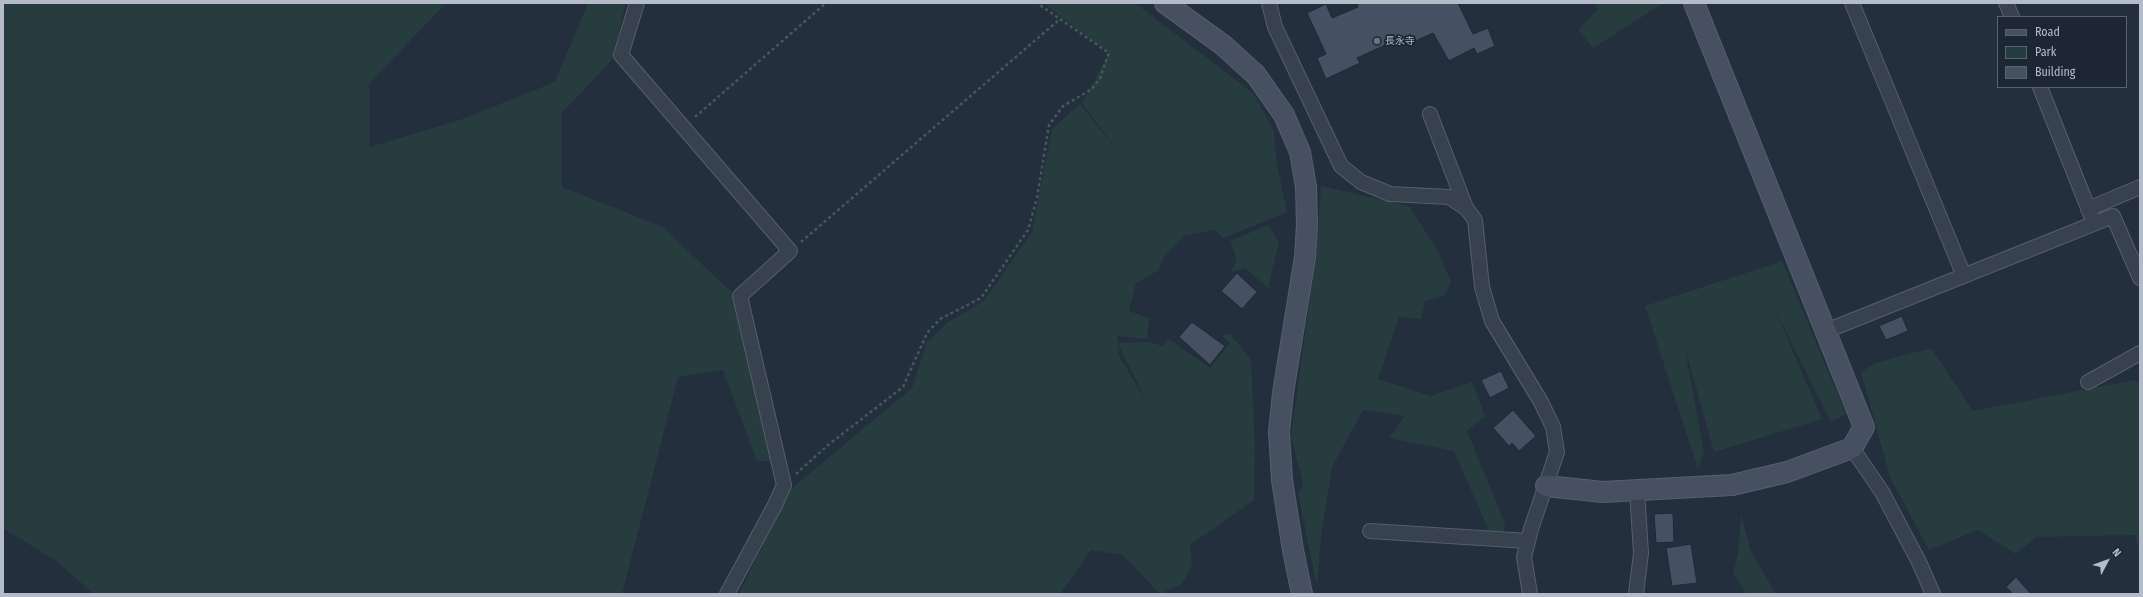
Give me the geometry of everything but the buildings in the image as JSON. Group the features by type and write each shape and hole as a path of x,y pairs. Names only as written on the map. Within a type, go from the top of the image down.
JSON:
{"street":[{"path":"637,3 621,55 790,251 740,296 784,485 775,505 727,594"},
{"path":"1165,3 1223,45 1256,75 1284,115 1300,152 1306,187 1306,244 1283,393 1279,432 1282,480 1293,550 1302,594"},
{"path":"1269,3 1275,27 1341,166 1361,182 1390,194 1450,197 1466,208"},
{"path":"1546,486 1603,492 1732,485 1787,472 1852,448 1864,427 1694,3"},
{"path":"1852,3 1964,276"},
{"path":"2006,3 2012,16"},
{"path":"2040,88 2094,224"},
{"path":"1430,114 1466,208 1475,220 1482,287 1492,321 1540,402 1553,427 1557,452 1524,557 1530,594"},
{"path":"2088,209 2140,187"},
{"path":"1826,331 2113,216 2140,278"},
{"path":"2088,382 2140,353"},
{"path":"1852,448 1882,492 1919,562 1933,594"},
{"path":"1636,594 1641,553 1637,490"},
{"path":"1370,531 1528,541"}],"path":[{"path":"683,127 826,3"},
{"path":"784,485 828,445 903,387 927,333 940,319 981,298 1028,230 1037,198 1049,125 1063,106 1092,89 1100,78 1109,53 1037,3"},
{"path":"790,251 1060,19"}],"green space":[{"path":"3,3 446,3 369,84 370,147 460,120 555,82 588,3 626,3 612,60 561,114 562,187 663,227 731,292 772,461 757,461 723,370 678,377 622,594 94,594 56,561 3,528"},
{"path":"1043,3 1135,3 1253,93 1274,131 1276,159 1287,212 1223,238 1215,230 1185,235 1164,256 1159,270 1136,283 1129,311 1149,318 1147,339 1117,336 1118,343 1150,342 1162,346 1169,339 1210,368 1230,343 1221,335 1230,334 1251,360 1255,448 1251,448 1255,449 1254,500 1190,545 1192,566 1182,584 1160,594 1123,555 1091,550 1060,594 739,594 790,490 912,388 927,342 947,323 984,301 1032,232 1052,129 1080,104 1122,157 1082,103 1109,53","holes":["1118,344 1147,402 1119,356"]},
{"path":"1593,3 1662,4 1593,48 1578,30 1598,9"},
{"path":"1321,186 1409,206 1437,249 1451,282 1445,296 1425,301 1421,319 1399,317 1378,379 1431,396 1472,382 1485,416 1467,431 1505,524 1503,533 1489,531 1454,451 1389,438 1405,416 1363,410 1332,467 1321,537 1317,586 1298,494 1303,483 1291,437 1317,245"},
{"path":"1268,225 1279,242 1268,288 1245,268 1231,272 1237,259 1230,241"},
{"path":"1782,261 1846,414 1831,422 1775,310 1822,419 1714,452 1684,344 1704,452 1698,469 1645,306"},
{"path":"1931,348 1973,411 2135,380 2140,384 2140,556 2135,535 2036,537 2016,554 1978,530 1929,550 1890,477 1861,372 1875,363"},
{"path":"1741,514 1751,552 1776,594 1747,594 1733,573 1738,553"}],"place":[{"name":"長永寺","path":"1377,41"}]}
